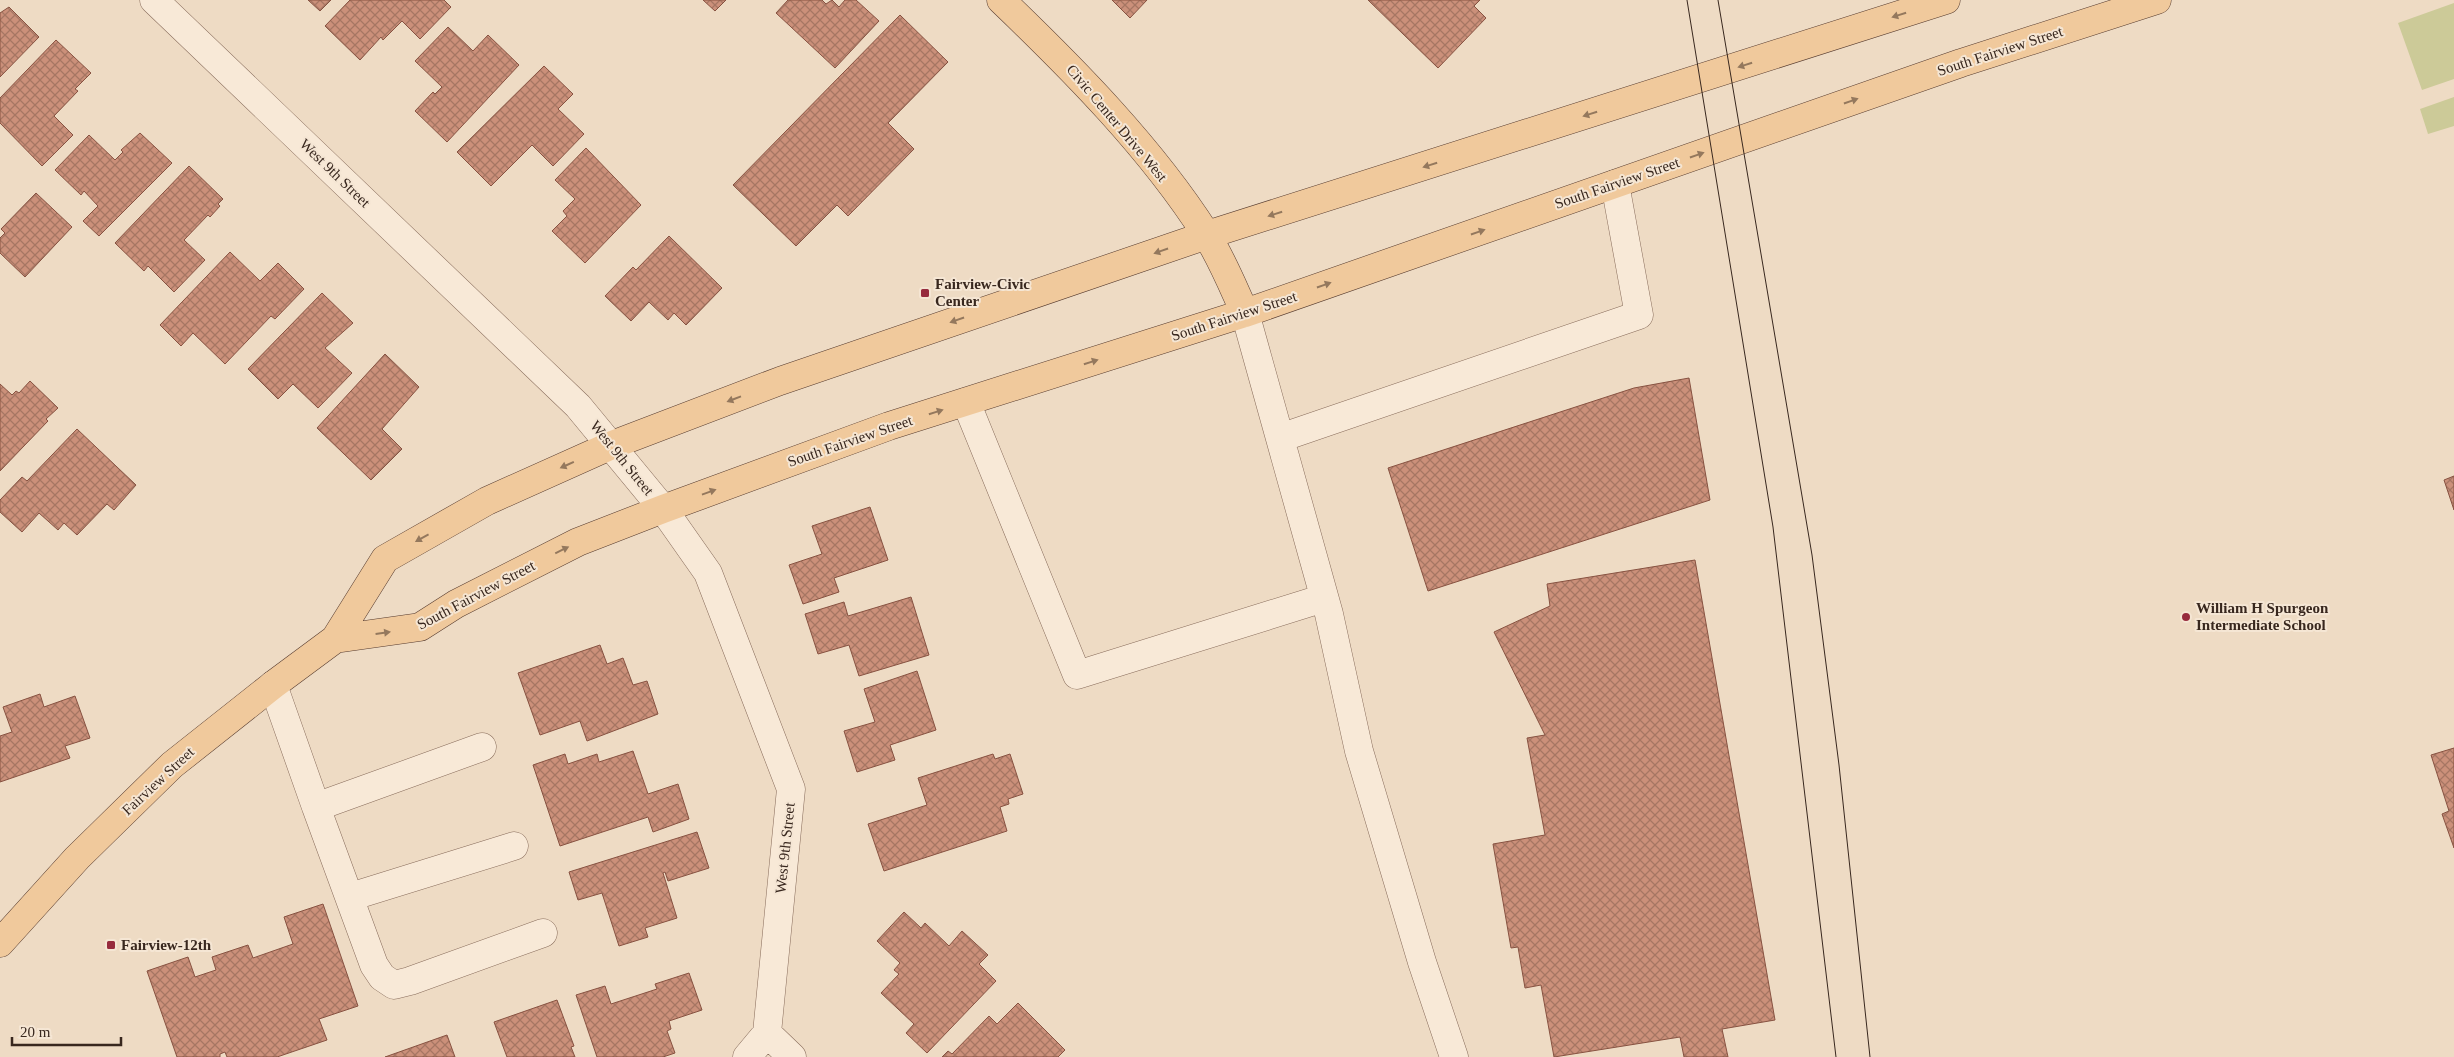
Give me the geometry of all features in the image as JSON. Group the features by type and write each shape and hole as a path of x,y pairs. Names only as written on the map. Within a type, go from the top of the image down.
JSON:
{"main road":[{"name":"Civic Center Drive West","path":"1001,0 1060,57 1145,151 1207,235 1245,313"},
{"path":"335,640 385,559 487,502 612,445 780,381 1207,235 1946,0"},
{"name":"South Fairview Street","path":"335,640 420,627 456,604 578,542 889,426 1245,313 1961,63 2157,0"},
{"name":"Fairview Street","path":"0,943 78,858 172,765 273,685 335,640"}],"street":[{"name":"West 9th Street","path":"154,0 578,406 663,509 708,573 791,789 767,1033"},
{"path":"1280,438 1639,315 1615,184"},
{"path":"1245,313 1324,598 1359,752 1422,962 1454,1057"},
{"path":"966,402 1077,674 1324,598"},
{"path":"273,685 374,965 382,977 394,984 410,981 543,933"},
{"path":"316,807 482,747"},
{"path":"350,897 514,846"},
{"path":"747,1057 767,1033 792,1057"}],"shaded area":[{"path":"2454,3 2454,79 2422,90 2398,23"},
{"path":"2454,97 2454,126 2428,134 2420,109"}],"building":[{"path":"308,0 331,0 320,11"},
{"path":"350,0 444,0 451,7 420,39 402,21 383,40 381,37 360,60 325,26"},
{"path":"703,0 726,0 715,11"},
{"path":"788,0 822,0 826,4 832,0 839,7 845,0 856,0 879,21 835,68 776,13"},
{"path":"1112,0 1147,0 1130,18"},
{"path":"1368,0 1480,0 1474,6 1486,18 1438,68"},
{"path":"9,7 39,37 0,77 0,13"},
{"path":"900,15 948,62 888,123 914,149 848,216 837,205 796,246 733,185"},
{"path":"448,27 473,51 488,35 519,65 447,142 415,111 433,92 435,94 442,87 415,61"},
{"path":"56,40 91,73 75,89 78,91 54,116 73,135 42,166 0,123 0,98"},
{"path":"544,66 573,94 558,109 584,134 553,166 532,145 491,186 457,152"},
{"path":"140,133 172,163 99,236 83,221 98,206 84,191 81,195 55,170 89,135 115,160 123,152 121,150"},
{"path":"586,148 641,205 585,263 552,231 567,216 563,211 575,199 555,180"},
{"path":"189,166 223,199 218,204 220,206 210,217 208,215 184,240 205,260 174,292 148,266 144,271 115,243"},
{"path":"36,193 72,227 25,277 0,253 0,238 5,233 1,229"},
{"path":"669,236 722,288 686,325 674,313 668,320 649,302 631,321 605,296 633,267 636,270"},
{"path":"230,252 260,281 278,263 304,289 275,319 271,316 225,364 193,333 181,346 160,325"},
{"path":"322,293 353,323 325,348 352,373 318,408 293,384 278,399 248,369"},
{"path":"385,354 419,387 382,429 402,449 371,480 317,428"},
{"path":"1689,378 1710,500 1428,591 1388,468 1634,388"},
{"path":"30,381 58,408 0,471 0,384 12,395 16,391 19,393"},
{"path":"77,429 136,485 114,510 107,504 77,535 64,523 58,530 39,513 22,532 0,512 0,500 22,477 27,481"},
{"path":"2454,476 2454,510 2444,480"},
{"path":"870,507 888,560 834,578 839,592 803,604 789,565 822,554 812,526"},
{"path":"1695,560 1775,1020 1722,1029 1728,1057 1684,1057 1680,1037 1554,1057 1541,985 1525,988 1518,947 1511,948 1493,844 1545,835 1527,738 1545,735 1494,632 1550,606 1547,584"},
{"path":"911,597 929,655 859,676 849,645 818,654 805,614 844,602 848,616"},
{"path":"600,645 607,664 623,658 633,685 647,681 658,714 587,741 580,721 540,735 518,673"},
{"path":"917,671 936,730 890,745 895,760 857,772 844,731 875,722 864,689"},
{"path":"40,694 44,707 75,696 90,738 65,746 70,758 0,782 0,736 12,732 3,707"},
{"path":"2454,748 2454,848 2442,814 2449,811 2431,755"},
{"path":"633,751 648,794 678,784 689,819 653,832 648,817 560,846 533,765 565,754 568,764 597,754 599,762"},
{"path":"993,754 995,759 1010,754 1023,794 1008,799 1009,804 1000,807 1007,831 884,871 868,824 927,805 918,778"},
{"path":"697,832 709,868 668,881 665,872 663,873 677,918 645,928 648,937 619,946 602,893 578,900 569,872"},
{"path":"323,904 358,1006 319,1019 327,1040 277,1057 227,1057 225,1052 220,1054 220,1057 177,1057 147,971 188,957 195,977 216,970 212,957 248,945 253,958 293,944 284,917"},
{"path":"904,912 921,928 925,923 949,946 962,931 988,955 979,964 996,981 927,1053 906,1033 914,1024 881,993 899,974 894,970 900,963 877,941"},
{"path":"689,973 702,1010 669,1021 671,1029 667,1031 675,1053 663,1057 597,1057 576,995 605,986 611,1004 657,989 655,984"},
{"path":"557,1000 574,1046 571,1047 575,1057 507,1057 494,1022"},
{"path":"1018,1003 1065,1050 1058,1057 942,1057 948,1051 952,1054 989,1016 997,1024"},
{"path":"447,1035 455,1057 385,1057"}],"tram line":[{"path":"1687,0 1773,527 1836,1057"},
{"path":"1718,0 1812,555 1839,765 1870,1057"}],"place":[{"name":"Fairview-Civic Center","path":"925,293"},
{"name":"William H Spurgeon Intermediate School","path":"2186,617"},
{"name":"Fairview-12th","path":"111,945"}]}
